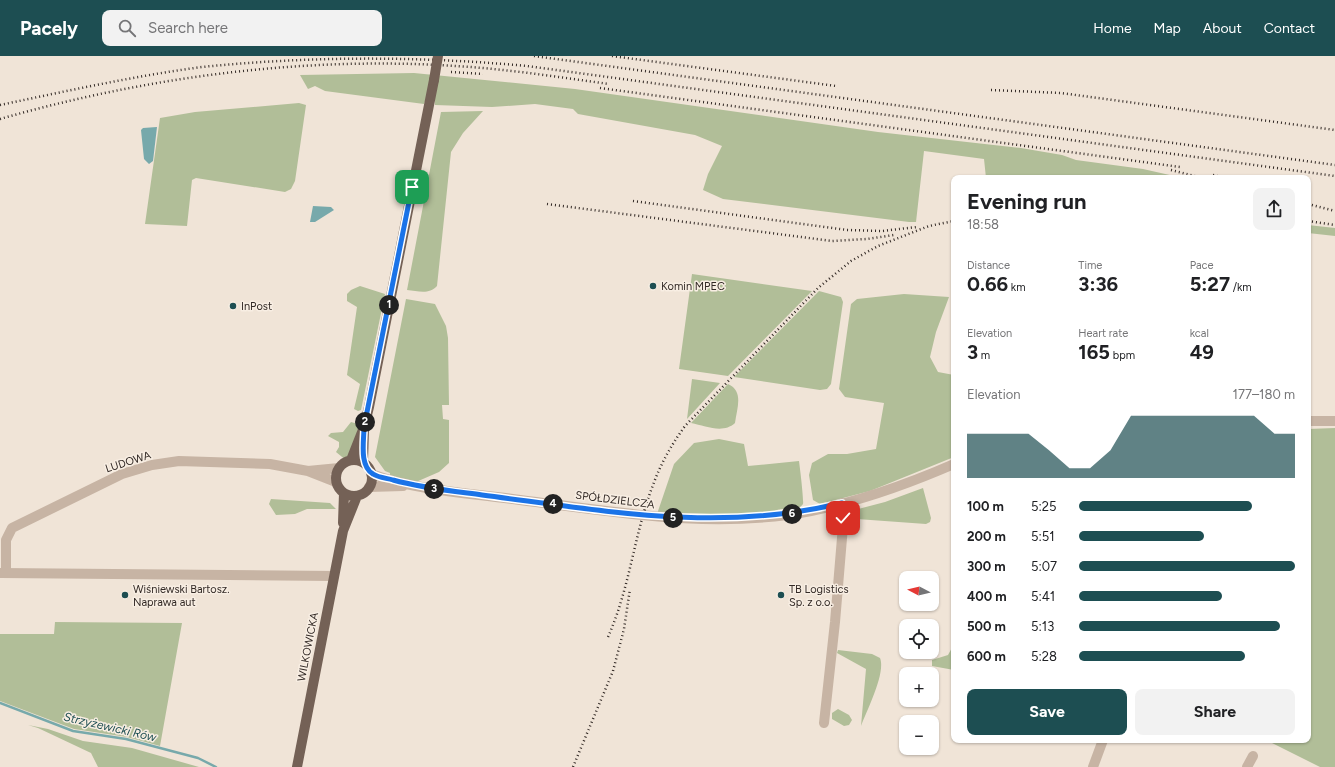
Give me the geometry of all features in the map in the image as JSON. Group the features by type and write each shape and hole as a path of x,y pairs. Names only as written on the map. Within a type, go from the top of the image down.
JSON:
{"main road":[{"path":"351,460 364,427 438,56"},
{"path":"363,462 351,460 344,463 339,468 336,475 336,482 344,493 357,496 365,492 369,487 371,474 363,462 364,427"},
{"name":"WILKOWICKA","path":"297,767 343,531 344,493"},
{"name":"WILKOWICKA","path":"343,531 357,496"}],"street":[{"path":"1311,421 1335,421"},
{"name":"LUDOWA","path":"334,576 3,573 6,540 12,528 122,474 152,465 179,462 215,461 270,464 308,471 336,482"},
{"name":"SPÓŁDZIELCZA","path":"371,474 409,485 637,515 691,519 779,516 842,503 894,488 951,465"},
{"name":"LUDOWA","path":"308,471 339,468"},
{"name":"SPÓŁDZIELCZA","path":"369,487 409,485"},
{"path":"824,723 835,622 843,526 842,503"},
{"path":"1093,767 1102,743"},
{"path":"1246,767 1253,756"}],"green space":[{"path":"414,73 575,89 878,132 1021,148 1062,155 1076,160 1143,169 1170,175 986,175 984,159 924,151 916,222 909,222 723,199 703,190 708,174 722,146 695,135 578,114 573,109 535,104 492,107 435,105 434,77 424,104 325,91 315,86 308,89 300,75"},
{"path":"299,103 306,105 295,181 291,189 285,192 196,178 192,180 187,226 145,224 160,118 195,112"},
{"path":"483,111 463,133 451,152 437,286 430,291 419,292 407,290 441,112"},
{"path":"1311,225 1335,228 1335,236 1311,233"},
{"path":"692,274 812,291 728,376 679,369"},
{"path":"360,286 385,294 361,410 358,411 354,409 360,384 347,375 357,307 347,301 347,294 351,290"},
{"path":"819,291 841,297 843,302 831,384 827,389 820,390 734,377"},
{"path":"904,294 949,297 936,332 930,357 938,372 951,374 951,458 870,491 820,504 813,500 809,475 812,463 828,454 847,454 876,449 884,403 845,397 839,389 851,304 857,299"},
{"path":"406,299 435,304 446,326 448,338 449,405 442,405 443,419 449,420 449,463 439,472 416,482 390,477 390,473 385,471 375,457"},
{"path":"692,379 720,383 687,419"},
{"path":"728,384 733,387 738,395 735,423 720,429 691,423"},
{"path":"351,422 358,424 359,427 347,461 336,452 339,447 339,442 328,436 331,433 343,432"},
{"path":"1335,428 1335,767 1320,767 1272,743 1311,743 1311,429"},
{"path":"719,439 744,444 748,466 799,461 803,504 794,509 780,509 749,517 718,519 656,517 674,464 694,443"},
{"path":"923,488 931,518 930,522 926,524 843,518 843,513 885,502"},
{"path":"271,499 330,503 336,509 307,509 295,514 276,515 269,504"},
{"path":"55,622 182,623 160,746 127,737 74,729 0,701 0,634 54,634"},
{"path":"838,650 872,654 880,658 881,665 878,682 861,726 866,669 837,653"},
{"path":"951,650 951,669 932,666 932,660 948,655"},
{"path":"838,709 849,715 852,720 849,725 844,726 832,719 832,713"},
{"path":"28,725 48,729 83,741 132,748 199,767 98,767 91,753 38,728"}],"water":[{"path":"157,127 153,161 149,164 144,159 141,130 143,128"},
{"path":"313,206 331,207 334,210 315,222 310,222"}],"waterway":[{"name":"Strzyżewicki Rów","path":"0,703 73,731 126,739 198,758 216,767"}],"railway":[{"path":"534,56 1335,165"},
{"path":"612,56 836,86"},
{"path":"0,105 126,79 202,67 243,63 324,59 446,60 527,66 1335,176"},
{"path":"0,119 55,104 168,81 283,67 340,64 456,66 513,71 609,84"},
{"path":"451,72 483,74"},
{"path":"600,88 1180,167"},
{"path":"991,90 1061,93 1335,130"},
{"path":"1171,170 1190,175"},
{"path":"633,201 847,230 882,231 917,227"},
{"path":"547,204 832,241 867,239 894,235"},
{"path":"1311,205 1335,211"},
{"path":"1311,221 1335,225"},
{"path":"608,637 622,599 641,523 653,485 667,454 685,426 818,288 851,261 878,246 929,226 951,222"},
{"path":"573,767 613,671 624,629 630,589"}],"place":[{"name":"Komin MPEC","path":"653,286"},
{"name":"InPost","path":"233,306"},
{"name":"Wiśniewski Bartosz. Naprawa aut","path":"125,595"},
{"name":"TB Logistics Sp. z o.o.","path":"781,595"}],"route":[{"path":"412,187 364,427 363,462 369,468 371,474 409,485 644,516 691,519 735,519 779,516 811,511 842,503 843,518"}]}
